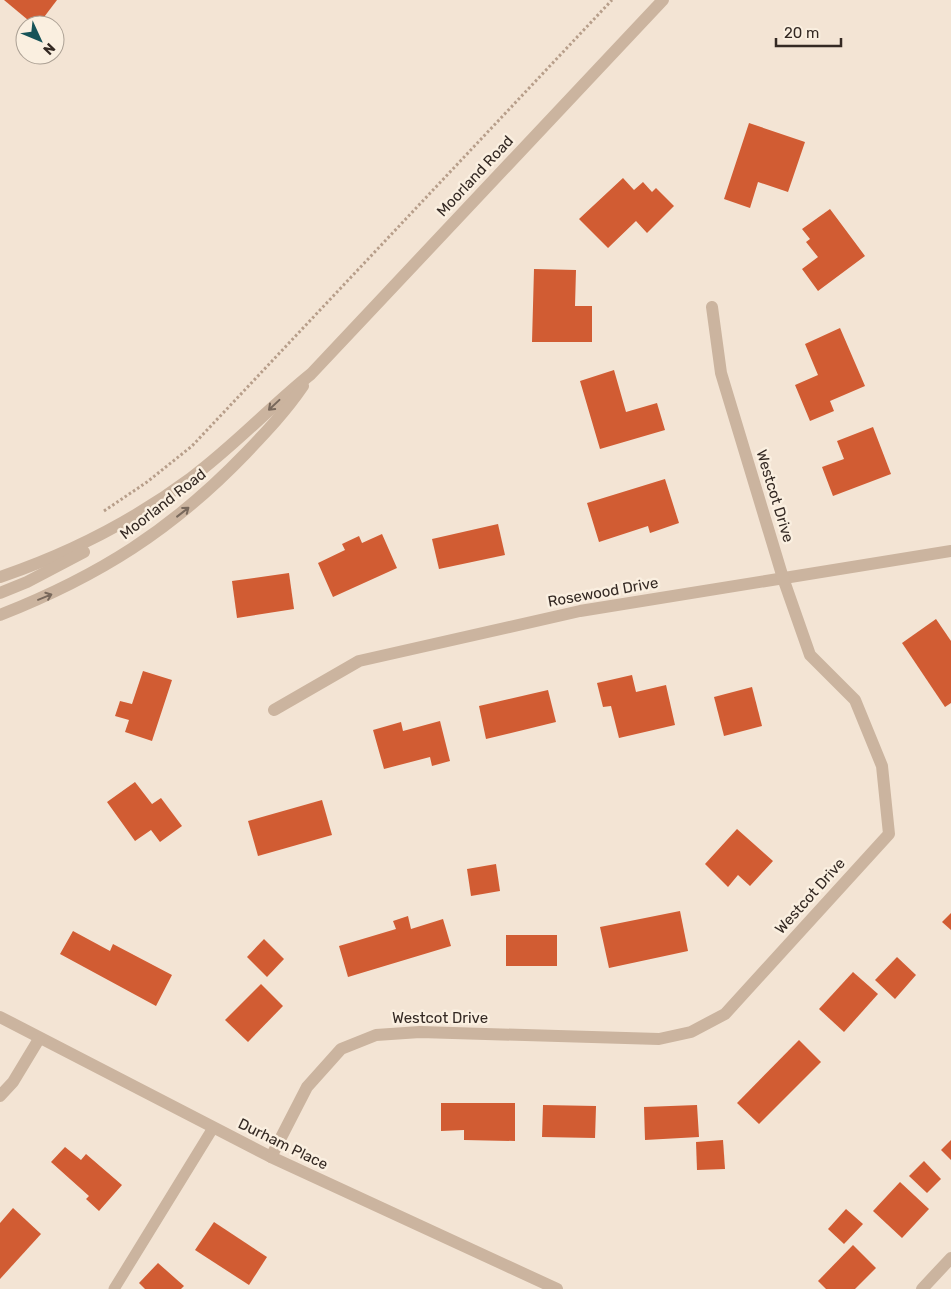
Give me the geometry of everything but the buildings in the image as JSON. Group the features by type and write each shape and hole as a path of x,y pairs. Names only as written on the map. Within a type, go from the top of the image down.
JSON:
{"street":[{"name":"Moorland Road","path":"0,577 39,564 83,544 152,505 192,478 232,445 277,402 311,374 663,0"},
{"name":"Westcot Drive","path":"271,1156 307,1087 341,1049 376,1035 420,1032 660,1039 692,1032 724,1014 889,834 882,766 859,708 855,700 810,654 783,578 721,373 712,307"},
{"name":"Moorland Road","path":"0,615 54,594 116,560 202,498 286,412 311,374"},
{"path":"0,593 27,582 88,550 152,505"},
{"name":"Rosewood Drive","path":"274,710 359,661 580,611 951,551"},
{"name":"Durham Place","path":"0,1017 213,1128 557,1289"},
{"path":"0,1096 13,1082 39,1039"},
{"path":"922,1289 951,1258"}],"lane":[{"path":"114,1289 213,1128"}],"path":[{"path":"100,514 147,482 192,446 612,0"}]}
